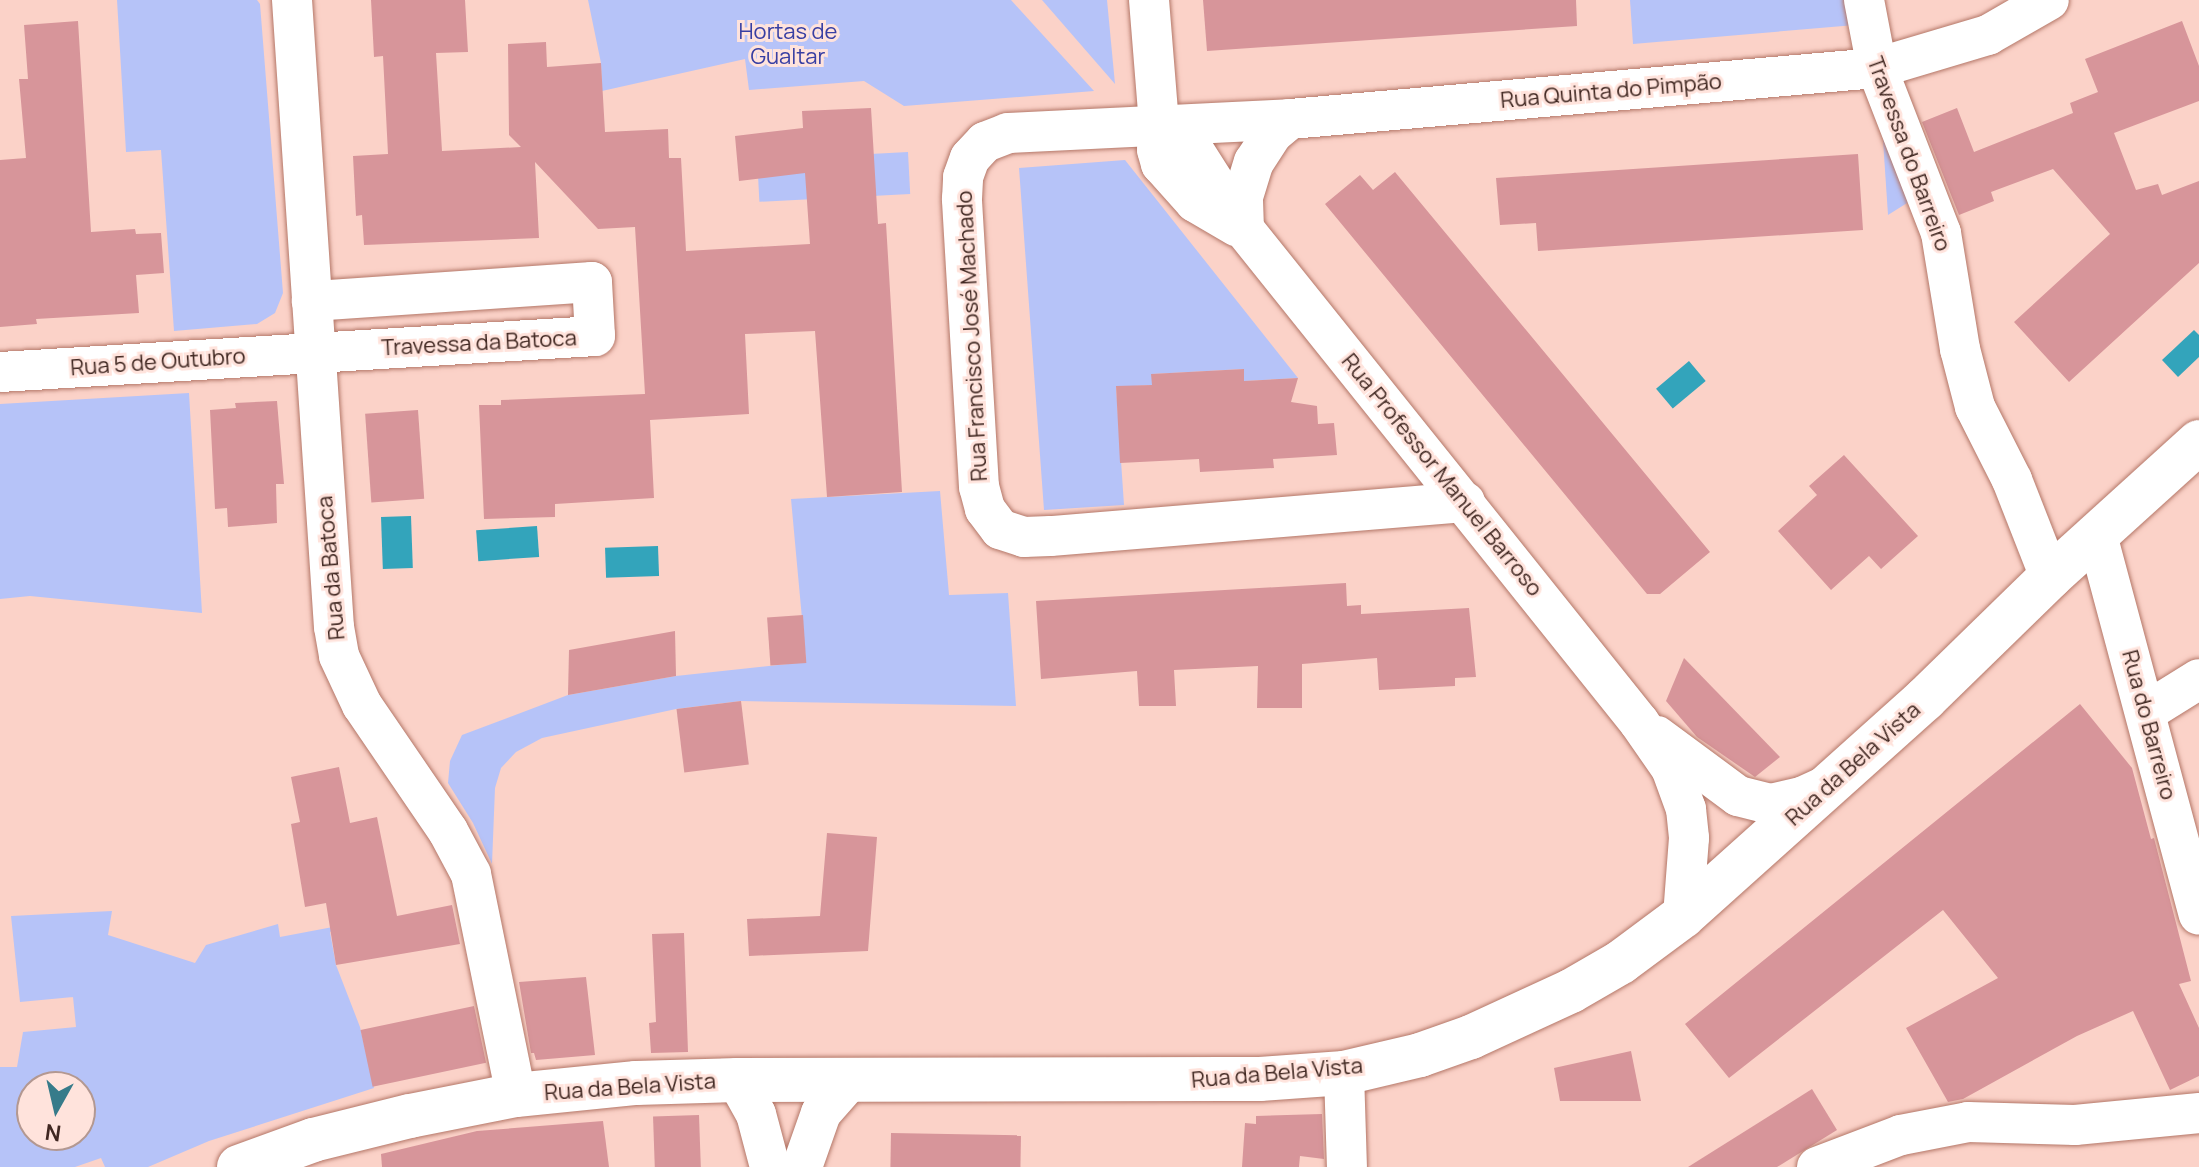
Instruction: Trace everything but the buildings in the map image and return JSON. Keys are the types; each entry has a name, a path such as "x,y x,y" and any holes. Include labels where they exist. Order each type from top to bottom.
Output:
{"main road":[{"name":"Rua da Bela Vista","path":"239,1167 327,1137 516,1095 636,1083 851,1079 1184,1081 1344,1073 1420,1055 1519,1017 1621,962 1683,916 1925,699 2050,577 2199,442"}],"street":[{"name":"Rua da Batoca","path":"292,0 334,627 339,656 362,705 448,831 471,874 516,1095"},
{"path":"1149,0 1159,123"},
{"name":"Travessa do Barreiro","path":"1864,0 1877,68 1941,233 1960,349 1975,407 2012,480 2050,577"},
{"name":"Rua Quinta do Pimpão","path":"1159,123 1290,119 1877,68 1988,35 2049,0"},
{"path":"1244,229 1243,197 1254,162 1272,134 1290,119"},
{"name":"Rua Professor Manuel Barroso","path":"1159,123 1193,149 1244,229 1639,722"},
{"name":"Rua Francisco José Machado","path":"1159,123 1008,133 985,142 970,158 963,177 962,199 979,487 985,509 1000,529 1024,537 1465,502"},
{"name":"Travessa da Batoca","path":"312,301 592,282 595,336 316,352"},
{"name":"Rua 5 de Outubro","path":"0,372 316,352"},
{"name":"Rua do Barreiro","path":"2097,535 2199,915"},
{"path":"2146,712 2199,679"},
{"path":"1639,722 1738,796 1771,804 1802,797 1829,785"},
{"path":"1639,722 1671,768 1686,809 1689,878 1683,916"},
{"path":"1344,1073 1347,1167"},
{"path":"802,1167 821,1113 851,1079"},
{"path":"737,1080 756,1114 770,1167"},
{"path":"1817,1167 1901,1135 1968,1122 2075,1125 2199,1113"}],"green space":[{"path":"117,0 257,0 260,4 283,293 275,313 257,324 174,331 161,150 126,152"},
{"name":"Hortas de Gualtar","path":"588,0 1011,0 1094,91 904,106 864,81 749,90 745,59 602,91 601,63"},
{"path":"1042,0 1107,0 1115,84"},
{"path":"1630,0 1853,0 1855,25 1633,44"},
{"path":"1882,125 1915,198 1888,215"},
{"path":"908,152 910,194 759,202 757,160"},
{"path":"1125,160 1298,378 1244,381 1243,369 1152,374 1152,385 1116,387 1124,505 1044,510 1019,168"},
{"path":"189,393 202,613 30,596 0,599 0,404"},
{"path":"940,491 949,595 1008,593 1016,706 741,701 676,709 542,738 516,752 501,768 495,788 492,864 473,823 448,783 450,761 462,735 568,695 676,676 806,662 791,499"},
{"path":"112,911 108,935 195,963 206,945 278,924 280,937 354,923 330,932 336,965 360,1027 374,1088 209,1141 148,1167 105,1167 101,1158 75,1167 0,1167 0,1067 17,1067 23,1032 76,1027 73,997 20,1002 11,916"}],"shaded area":[{"path":"2194,330 2199,335 2199,357 2178,377 2162,360"},
{"path":"1689,361 1706,381 1673,409 1656,389"},
{"path":"411,516 413,568 383,569 381,517"},
{"path":"537,526 539,557 478,561 476,530"},
{"path":"658,546 659,576 606,578 605,548"}]}
